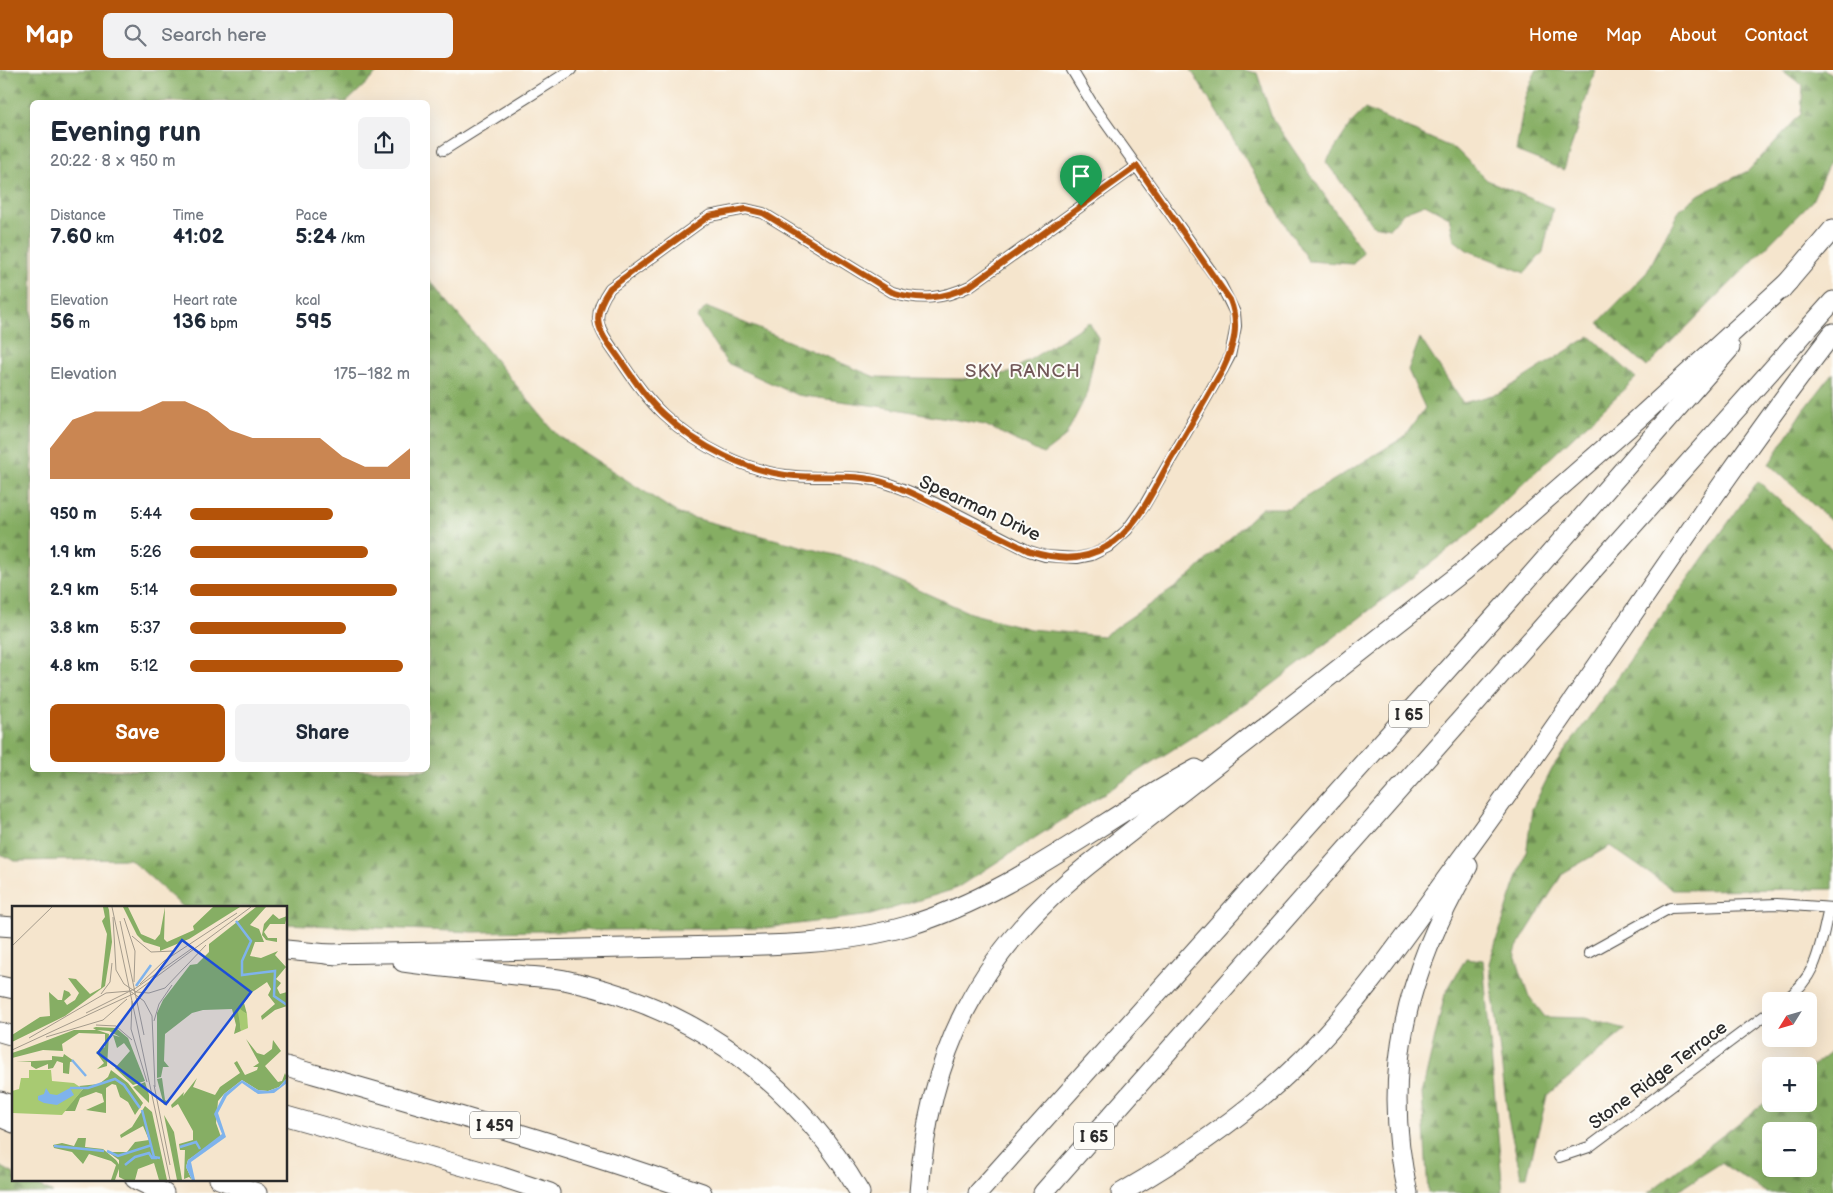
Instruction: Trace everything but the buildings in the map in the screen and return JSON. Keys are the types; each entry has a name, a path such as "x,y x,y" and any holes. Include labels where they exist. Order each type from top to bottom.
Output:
{"highway":[{"name":"I 65","path":"978,1193 1506,604 1833,229"},
{"path":"919,1193 927,1118 939,1070 970,1000 994,961 1026,921 1054,892 1464,571 1629,427 1789,281"},
{"name":"I 65","path":"1043,1193 1611,548 1833,301"},
{"path":"1121,1193 1173,1163 1240,1116 1303,1059 1369,986 1514,787 1783,401 1833,333"},
{"path":"326,954 784,944 849,938 907,926 962,905 1008,883 1164,786 1239,746"},
{"path":"1408,1193 1402,1161 1397,1098 1403,1033 1409,1004 1430,939 1447,904 1514,787"},
{"path":"288,950 568,980 634,999 682,1020 726,1046 765,1076 812,1122 860,1193"},
{"name":"I 459","path":"288,1067 481,1121 618,1164 702,1193"},
{"path":"0,1101 12,1105"},
{"path":"0,1116 12,1122"},
{"path":"288,1117 502,1177 550,1193"},
{"path":"137,1180 164,1193"},
{"path":"222,1180 257,1193"}],"street":[{"name":"Spearman Drive","path":"1072,70 1093,105 1137,166 1230,300 1236,313 1236,326 1230,356 1144,506 1117,539 1092,554 1063,558 1045,556 1029,551 902,489 878,480 844,475 782,475 716,451 678,428 663,414 634,380 599,329 597,318 600,302 610,288 709,216 746,209 763,213 892,292 907,297 936,298 954,294 970,286 1137,166"},
{"path":"444,150 564,72"},
{"path":"1589,953 1670,908 1777,904 1831,908 1817,958 1801,988 1796,992"},
{"name":"Stone Ridge Terrace","path":"1559,1157 1589,1147 1762,1017"}],"green space":[{"path":"0,70 380,70 349,100 30,100 30,772 430,772 430,280 557,435 679,514 850,559 970,613 1030,629 1103,636 1183,582 1262,508 1288,508 1404,437 1425,408 1408,370 1420,338 1463,403 1500,393 1590,336 1636,378 1469,534 1264,691 955,889 871,915 765,928 473,932 288,924 288,906 182,906 130,859 15,861 0,854"},
{"path":"1191,70 1243,70 1257,73 1272,118 1363,252 1353,264 1308,261"},
{"path":"1536,70 1595,70 1564,170 1516,151 1525,97"},
{"path":"1782,70 1824,70 1833,76 1833,154 1812,201 1647,367 1598,323 1647,272 1680,209 1700,194 1748,171 1801,114 1803,86"},
{"path":"1365,109 1457,150 1487,180 1553,208 1543,252 1525,273 1467,250 1454,240 1449,217 1425,204 1404,212 1390,228 1373,225 1326,162 1352,122"},
{"path":"706,307 875,377 962,379 1009,373 1089,322 1098,338 1086,396 1065,437 1043,454 985,425 891,408 797,395 727,363 697,318"},
{"path":"1833,373 1833,523 1769,464 1804,410"},
{"path":"1758,481 1833,550 1833,889 1673,890 1610,846 1563,873 1514,952 1528,995 1545,1017 1585,1018 1626,1029 1547,1096 1527,1176 1521,1176 1508,1118 1489,963 1527,848 1532,809 1552,769"},
{"path":"1466,958 1483,960 1503,1193 1428,1193 1422,1093 1445,994"},
{"path":"1833,1050 1833,1193 1767,1193 1721,1163 1674,1193 1648,1193 1762,1105 1762,1112 1817,1112 1817,1063"},
{"path":"0,1166 12,1173 12,1180 26,1180 53,1193 0,1193"}],"district":[{"name":"SKY RANCH","path":"1023,370"}],"route":[{"path":"1137,166 1221,285 1236,313 1236,326 1230,356 1144,506 1127,530 1108,547 1077,558 1045,556 1029,551 902,489 878,480 844,475 782,475 762,470 716,451 678,428 663,414 634,380 599,329 597,318 600,302 610,288 709,216 746,209 763,213 866,278 892,292 907,297 936,298 954,294 970,286 1081,206 1137,166"}]}
